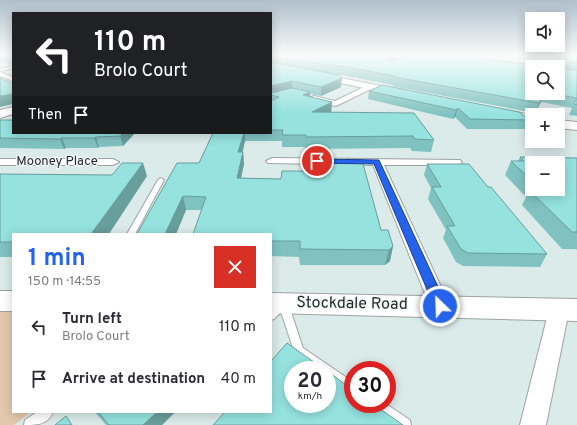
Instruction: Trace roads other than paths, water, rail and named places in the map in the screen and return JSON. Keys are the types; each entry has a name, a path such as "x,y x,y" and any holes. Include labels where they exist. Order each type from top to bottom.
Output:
{"street":[{"path":"2,75 12,79"},
{"path":"315,75 413,95"},
{"path":"304,96 336,104 371,86"},
{"path":"0,114 12,110"},
{"path":"493,111 525,118"},
{"path":"565,125 577,126"},
{"path":"272,161 456,162"},
{"name":"Mooney Place","path":"0,162 113,162"},
{"path":"377,162 440,306"},
{"path":"0,301 12,302"},
{"name":"Stockdale Road","path":"275,307 440,306 568,310"},
{"path":"533,425 568,310"}],"lane":[{"path":"132,233 161,180"},
{"path":"275,307 299,352 312,361"},
{"path":"30,425 46,413"},
{"path":"388,413 405,425"}]}
